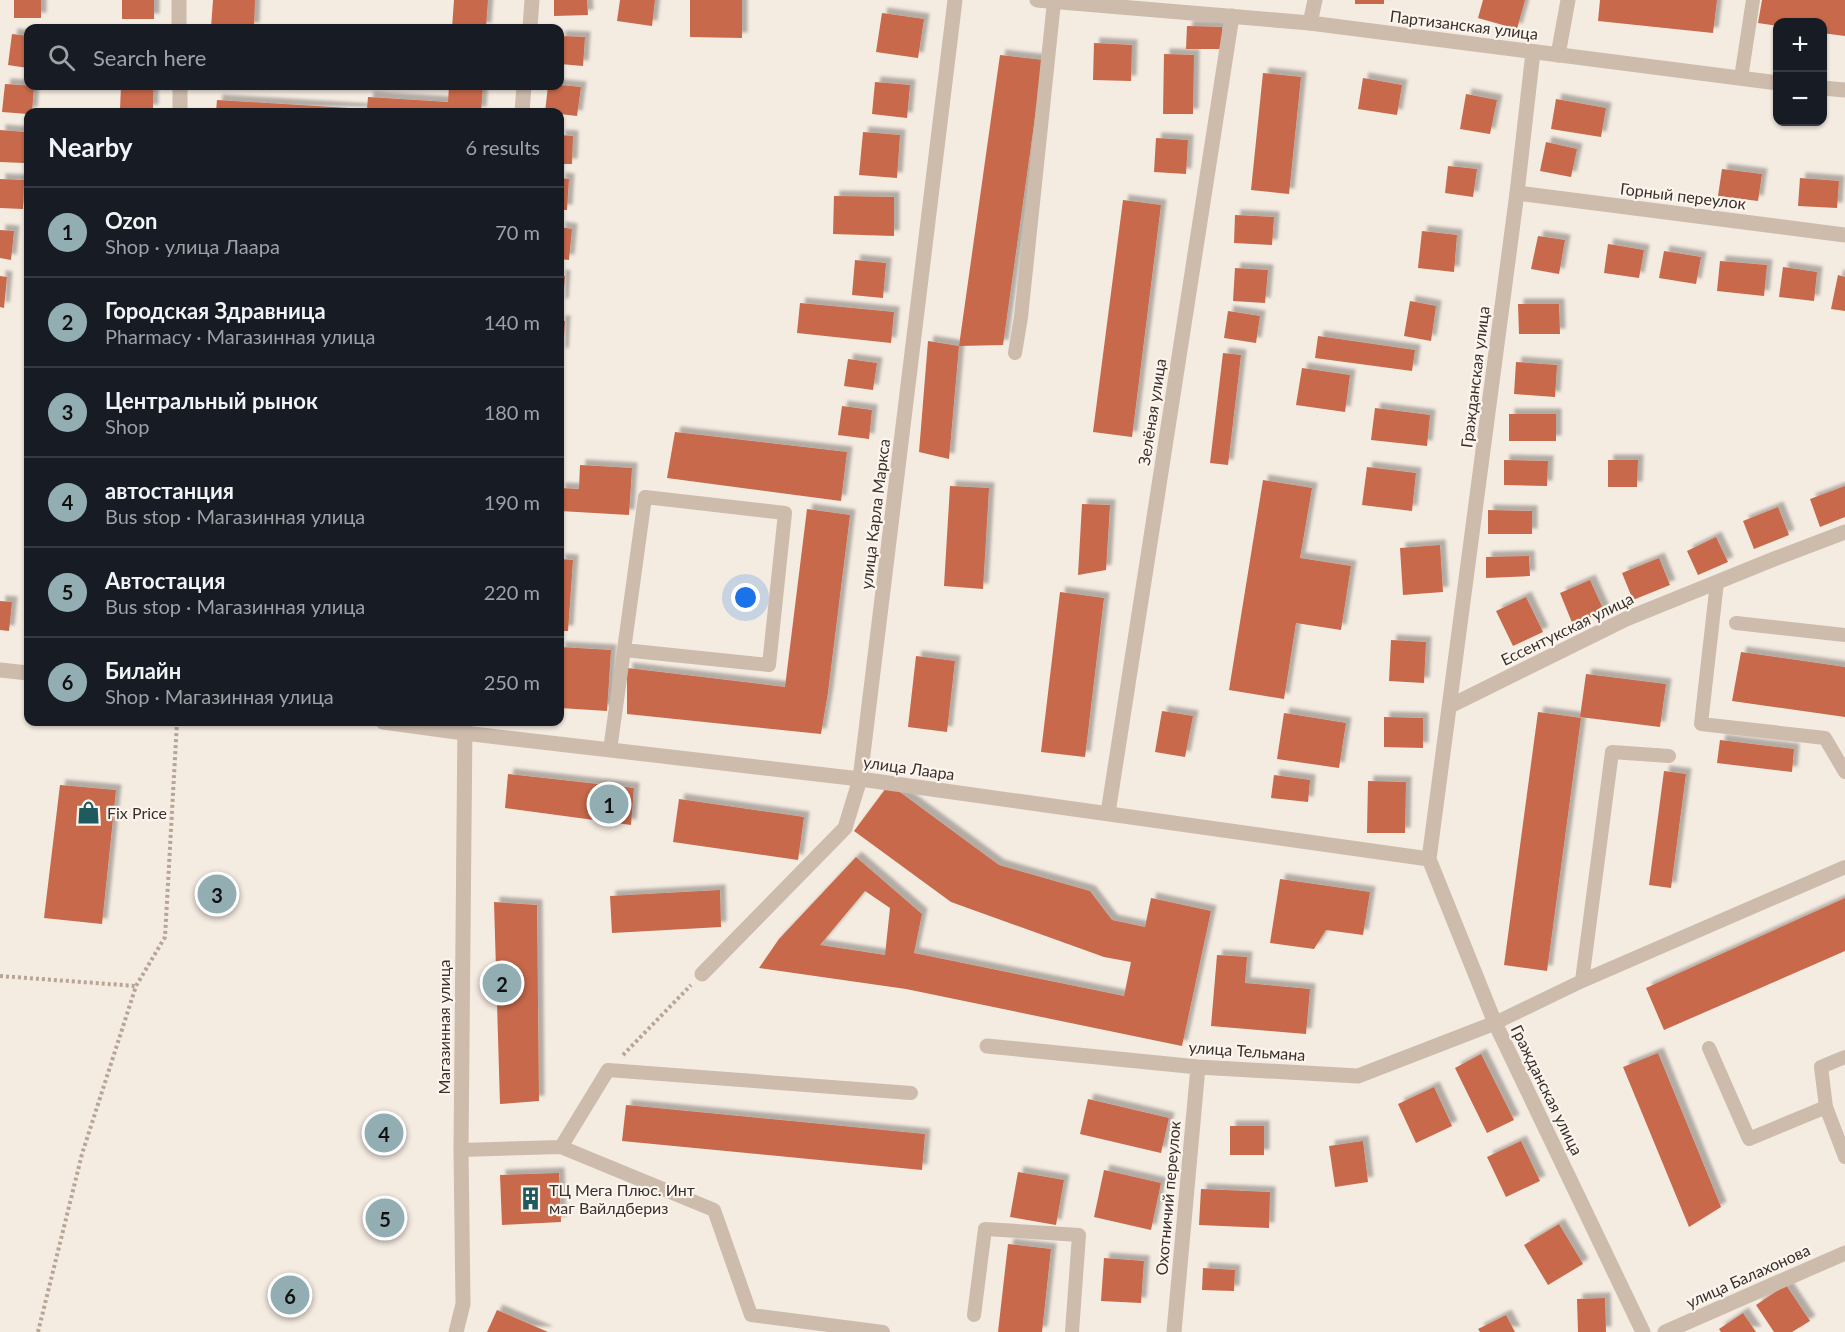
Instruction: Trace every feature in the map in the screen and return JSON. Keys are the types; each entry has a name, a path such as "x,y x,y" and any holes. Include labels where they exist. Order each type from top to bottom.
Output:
{"street":[{"path":"178,0 179,24"},
{"path":"530,24 532,0"},
{"name":"улица Карла Маркса","path":"702,974 845,828 860,779 955,0"},
{"name":"Партизанская улица","path":"1037,0 1310,23 1773,81"},
{"path":"1310,23 1315,0"},
{"path":"1558,55 1568,0"},
{"name":"Зелёная улица","path":"1108,813 1232,16"},
{"name":"Гражданская улица","path":"1450,706 1517,193 1533,52"},
{"path":"1827,88 1845,90"},
{"path":"180,90 180,108"},
{"path":"522,108 524,90"},
{"name":"Горный переулок","path":"1517,193 1845,235"},
{"name":"Ессентукская улица","path":"1450,706 1626,619 1845,532"},
{"path":"0,670 24,673"},
{"path":"1429,859 1450,706"},
{"name":"улица Лаара","path":"449,726 610,750 860,779 1429,859"},
{"name":"Магазинная улица","path":"456,1332 463,1304 461,1150 465,727"},
{"name":"Гражданская улица","path":"1429,859 1495,1023 1643,1332"},
{"name":"улица Тельмана","path":"987,1046 1198,1067 1358,1076 1495,1023"},
{"name":"Охотничий переулок","path":"1174,1332 1198,1067"},
{"name":"улица Балахонова","path":"1665,1332 1845,1253"}],"lane":[{"path":"1741,78 1753,0"},
{"path":"1015,353 1021,317 1054,2"},
{"path":"610,750 645,497 785,513 769,665 624,650"},
{"path":"1717,582 1701,724 1825,738 1845,772"},
{"path":"1736,623 1845,634"},
{"path":"1582,981 1612,752 1669,756"},
{"path":"1495,1023 1582,981 1845,867"},
{"path":"1709,1048 1749,1139 1826,1107"},
{"path":"1845,1057 1821,1067 1826,1107 1845,1157"},
{"path":"561,1147 608,1070 911,1093"},
{"path":"461,1150 561,1147 714,1210 751,1315 883,1332"},
{"path":"974,1315 985,1229 1079,1235 1071,1332"}],"path":[{"path":"38,1332 82,1154 136,986 165,937 177,726"},
{"path":"608,1070 702,974"},
{"path":"0,976 136,986"}],"building":[{"path":"14,0 41,0 41,18 14,18"},
{"path":"122,0 154,0 154,19 122,19"},
{"path":"213,0 255,0 254,24 211,24"},
{"path":"454,0 488,0 486,24 452,24"},
{"path":"554,0 587,0 588,15 554,16"},
{"path":"620,0 655,0 652,26 617,21"},
{"path":"690,0 742,0 742,38 690,37"},
{"path":"1355,0 1384,0 1384,4 1355,4"},
{"path":"1483,0 1525,0 1517,29 1478,18"},
{"path":"1600,0 1717,0 1713,33 1598,21"},
{"path":"1762,0 1845,0 1845,36 1827,34 1827,18 1773,18 1773,25 1758,23"},
{"path":"882,13 924,19 918,58 876,52"},
{"path":"1187,26 1222,27 1222,49 1186,49"},
{"path":"12,34 24,36 24,67 8,65"},
{"path":"564,36 585,37 583,66 564,64"},
{"path":"1094,43 1132,45 1131,81 1093,80"},
{"path":"1164,54 1194,55 1193,114 1163,114"},
{"path":"1000,55 1043,60 1003,345 959,346"},
{"path":"1263,73 1301,77 1289,194 1251,190"},
{"path":"1363,78 1402,85 1397,115 1358,109"},
{"path":"875,82 910,85 907,118 872,114"},
{"path":"5,84 24,85 24,90 34,90 32,108 24,108 24,114 2,112"},
{"path":"564,85 581,87 577,116 564,114 564,108 545,108 548,90 564,90"},
{"path":"121,90 153,90 153,108 120,108"},
{"path":"449,90 483,90 481,108 367,108 368,97 448,102"},
{"path":"1466,94 1497,100 1490,134 1460,129"},
{"path":"1556,99 1606,108 1601,137 1551,129"},
{"path":"217,100 350,108 216,108"},
{"path":"0,130 24,132 24,163 0,162"},
{"path":"863,132 900,135 897,178 859,175"},
{"path":"564,135 573,136 572,164 564,164"},
{"path":"1156,138 1188,140 1186,174 1154,172"},
{"path":"1546,142 1577,149 1571,177 1540,171"},
{"path":"1448,166 1477,169 1473,197 1445,193"},
{"path":"1722,169 1762,174 1758,201 1718,196"},
{"path":"564,178 569,179 567,210 564,210"},
{"path":"1800,178 1839,181 1837,208 1798,206"},
{"path":"0,179 24,180 23,209 0,208"},
{"path":"834,196 894,197 894,236 833,234"},
{"path":"1123,200 1161,205 1132,437 1093,432"},
{"path":"1235,215 1274,217 1272,245 1234,243"},
{"path":"564,228 572,229 569,260 564,259"},
{"path":"0,230 14,231 11,260 0,258"},
{"path":"1422,231 1457,235 1454,272 1418,268"},
{"path":"1538,236 1565,240 1559,274 1531,269"},
{"path":"1608,244 1644,250 1639,278 1604,273"},
{"path":"1664,251 1701,257 1696,284 1659,278"},
{"path":"855,260 886,263 883,298 852,295"},
{"path":"1720,261 1767,265 1764,296 1717,291"},
{"path":"1783,267 1817,272 1814,301 1779,297"},
{"path":"1235,268 1268,270 1265,303 1233,301"},
{"path":"1838,275 1845,277 1845,311 1831,309"},
{"path":"0,276 7,277 4,308 0,307"},
{"path":"1410,301 1436,306 1431,341 1404,336"},
{"path":"800,303 894,312 891,343 797,333"},
{"path":"1518,304 1559,304 1560,334 1519,334"},
{"path":"1228,311 1260,316 1256,343 1224,338"},
{"path":"1318,336 1415,350 1412,371 1315,358"},
{"path":"928,341 959,346 949,459 919,452"},
{"path":"1223,353 1241,355 1228,465 1210,463"},
{"path":"848,359 877,363 873,390 844,386"},
{"path":"1516,362 1557,365 1555,397 1514,394"},
{"path":"1302,368 1350,375 1345,412 1296,405"},
{"path":"842,406 872,410 869,439 838,435"},
{"path":"1375,408 1430,415 1427,446 1371,440"},
{"path":"1509,414 1556,414 1556,441 1509,441"},
{"path":"675,432 847,452 841,501 667,478"},
{"path":"1504,460 1548,461 1547,486 1504,485"},
{"path":"1608,460 1638,460 1637,487 1608,487"},
{"path":"580,465 632,468 629,515 564,511 564,488 579,489"},
{"path":"1367,467 1416,473 1412,511 1362,505"},
{"path":"1263,480 1312,488 1300,558 1351,566 1341,630 1296,623 1284,699 1229,690"},
{"path":"950,486 989,488 983,589 944,586"},
{"path":"1845,486 1845,517 1820,527 1810,499"},
{"path":"1082,504 1110,505 1106,570 1078,575"},
{"path":"1778,507 1789,535 1754,549 1743,521"},
{"path":"807,509 850,515 821,734 627,714 627,668 785,687"},
{"path":"1488,510 1532,511 1532,534 1488,534"},
{"path":"1716,537 1728,562 1698,575 1687,551"},
{"path":"1440,545 1443,592 1403,595 1400,548"},
{"path":"1529,556 1530,576 1486,578 1486,557"},
{"path":"1659,558 1670,585 1633,600 1622,573"},
{"path":"564,559 573,560 568,631 564,631"},
{"path":"1590,580 1604,611 1573,625 1560,593"},
{"path":"1060,592 1104,598 1085,757 1041,752"},
{"path":"1526,597 1543,632 1513,646 1496,611"},
{"path":"0,601 12,602 9,631 0,630"},
{"path":"1391,640 1426,642 1424,683 1389,681"},
{"path":"564,647 611,650 607,711 564,708"},
{"path":"1741,652 1845,667 1845,717 1732,701"},
{"path":"916,656 955,661 947,732 908,727"},
{"path":"1586,674 1666,684 1660,727 1580,717"},
{"path":"1162,711 1193,716 1185,757 1155,752"},
{"path":"1538,712 1581,718 1547,971 1504,965"},
{"path":"1284,713 1346,723 1339,768 1277,759"},
{"path":"1384,717 1423,718 1423,748 1384,747"},
{"path":"1720,740 1794,749 1792,772 1717,763"},
{"path":"1664,771 1686,774 1671,888 1649,885"},
{"path":"508,774 634,788 631,825 505,808"},
{"path":"1274,775 1310,780 1308,802 1271,798"},
{"path":"1368,781 1406,782 1405,833 1367,833"},
{"path":"889,784 999,865 1090,891 1112,920 1145,927 1151,898 1211,911 1182,1046 906,989 759,968 779,939 856,857 922,914 914,953 1124,996 1131,962 1104,957 951,902 854,831","holes":["865,891 890,908 885,955 820,945"]},
{"path":"60,785 116,790 102,924 44,918"},
{"path":"679,799 804,817 798,860 673,842"},
{"path":"1280,879 1370,892 1363,935 1326,930 1314,949 1270,943"},
{"path":"720,890 721,927 612,933 610,896"},
{"path":"1845,898 1845,951 1664,1030 1646,988"},
{"path":"494,902 537,905 539,1101 500,1104"},
{"path":"1217,955 1247,957 1245,983 1310,989 1306,1034 1211,1026"},
{"path":"1658,1053 1721,1207 1689,1227 1623,1067"},
{"path":"1481,1054 1514,1120 1487,1133 1455,1068"},
{"path":"1434,1087 1452,1126 1416,1143 1398,1104"},
{"path":"1088,1099 1169,1118 1161,1153 1080,1134"},
{"path":"626,1105 925,1134 922,1170 622,1141"},
{"path":"1230,1126 1264,1126 1264,1155 1230,1155"},
{"path":"1363,1141 1368,1182 1335,1187 1329,1146"},
{"path":"1521,1141 1540,1181 1506,1197 1487,1157"},
{"path":"1104,1170 1161,1183 1151,1230 1094,1217"},
{"path":"1018,1172 1064,1180 1056,1225 1010,1217"},
{"name":"ТЦ Мега Плюс. Инт маг Вайлдбериз","path":"559,1173 561,1222 502,1225 500,1175"},
{"path":"1201,1189 1270,1192 1269,1228 1199,1225"},
{"path":"1559,1224 1583,1264 1548,1285 1524,1245"},
{"path":"1008,1244 1051,1249 1042,1332 998,1332"},
{"path":"1104,1258 1144,1261 1141,1303 1101,1301"},
{"path":"1203,1268 1235,1270 1234,1291 1202,1290"},
{"path":"1786,1285 1810,1321 1792,1332 1774,1332 1756,1305"},
{"path":"1605,1298 1606,1332 1578,1332 1577,1299"},
{"path":"497,1310 548,1332 487,1332"},
{"path":"1743,1313 1756,1332 1721,1332 1719,1329"},
{"path":"1506,1315 1515,1332 1480,1332 1478,1329"}],"place":[{"name":"Ozon","path":"609,804"},
{"name":"Fix Price","path":"89,813"},
{"name":"Центральный рынок","path":"217,894"},
{"name":"Городская Здравница","path":"502,983"},
{"name":"автостанция","path":"384,1133"},
{"name":"ТЦ Мега Плюс. Инт маг Вайлдбериз","path":"531,1199"},
{"name":"Автостация","path":"385,1218"},
{"name":"Билайн","path":"290,1295"}]}
